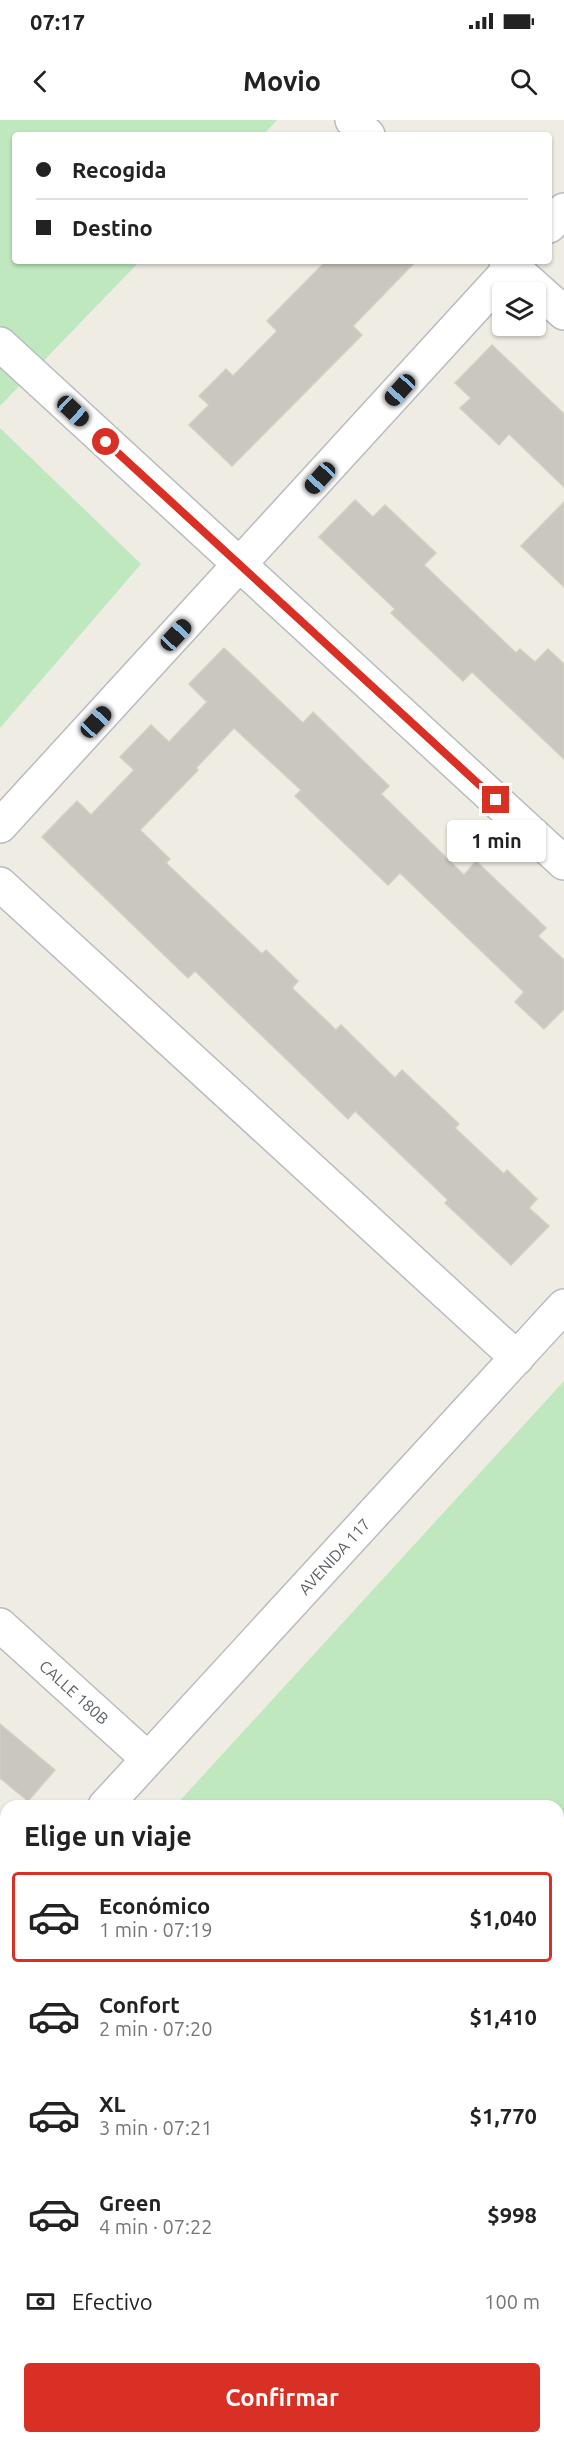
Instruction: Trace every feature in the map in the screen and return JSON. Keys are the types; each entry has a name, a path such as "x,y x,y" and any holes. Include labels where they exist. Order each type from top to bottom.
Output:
{"street":[{"path":"352,120 365,132"},
{"path":"552,223 564,210"},
{"path":"0,826 240,566 511,264"},
{"path":"513,264 564,313"},
{"path":"0,344 564,863"},
{"path":"0,884 517,1358"},
{"name":"AVENIDA 117","path":"110,1800 564,1306"},
{"name":"CALLE 180B","path":"0,1625 148,1759"}],"green space":[{"path":"0,120 277,120 266,132 12,132 12,264 137,264 0,406"},
{"path":"0,428 141,564 0,728"},
{"path":"564,1381 564,1800 180,1800"}],"building":[{"path":"323,264 413,264 353,326 362,335 232,466 189,425 209,405 199,396 226,369 233,376 277,331 267,321"},
{"path":"492,345 564,414 564,487 509,434 499,445 460,408 471,398 455,383"},
{"path":"355,500 373,517 385,505 436,553 424,565 516,653 520,649 535,662 548,649 564,664 564,759 472,672 463,681 391,613 395,609 319,537"},
{"path":"564,502 564,587 521,546"},
{"path":"224,648 303,723 313,712 389,786 381,794 464,875 476,861 546,928 538,936 564,960 564,1009 544,1029 515,1002 524,992 400,873 388,885 295,796 301,790 234,728 196,768 198,770 140,830 170,859 166,863 262,954 266,950 298,981 292,988 336,1030 341,1025 395,1078 402,1070 459,1124 455,1128 504,1174 507,1170 537,1199 529,1208 549,1226 511,1265 445,1203 448,1200 355,1111 348,1119 195,971 188,978 42,837 77,801 91,815 134,770 120,757 151,725 169,742 207,702 189,684"},
{"path":"0,1724 55,1770 29,1800 0,1778"}],"route":[{"path":"106,442 496,800"}]}
